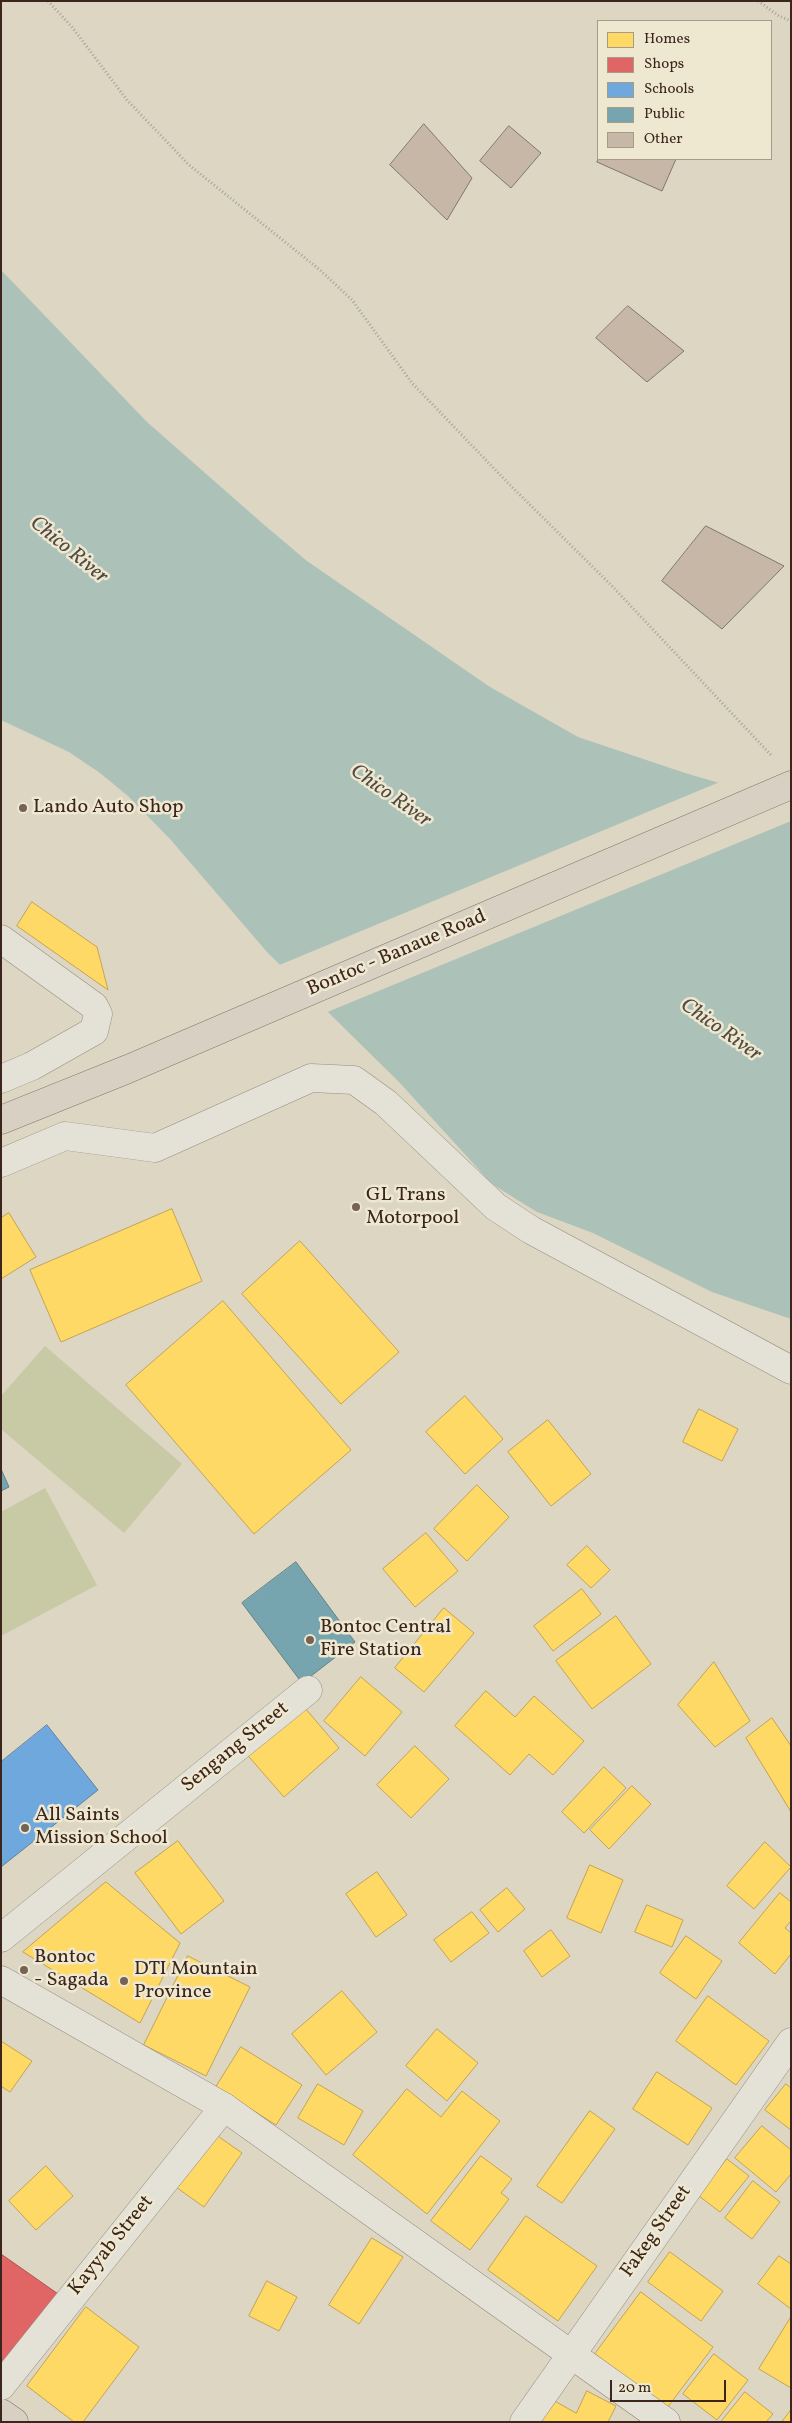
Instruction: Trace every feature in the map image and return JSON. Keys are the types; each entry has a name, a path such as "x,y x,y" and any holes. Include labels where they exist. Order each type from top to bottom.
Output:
{"main road":[{"name":"Bontoc - Banaue Road","path":"1,1120 128,1069 791,785"},
{"path":"1,2413 14,2422"}],"street":[{"path":"1,939 94,1006 98,1014 94,1031 32,1066 1,1079"},
{"path":"1,1163 65,1136 155,1148 311,1078 354,1080 386,1103 496,1207 531,1230 791,1370"},
{"name":"Sengang Street","path":"1,1938 308,1690"},
{"path":"1,1980 224,2107 666,2422"},
{"name":"Fakeg Street","path":"524,2422 791,2042"},
{"name":"Kayyab Street","path":"1,2386 224,2107"}],"path":[{"path":"48,1 72,27 127,100 189,166 320,270 352,300 412,383 507,482 612,586 775,760"},
{"path":"758,1 779,16 791,21"}],"green space":[{"path":"45,1346 182,1464 124,1533 1,1429 1,1396"},
{"path":"45,1488 97,1585 1,1636 1,1512"}],"water":[{"name":"Chico River","path":"1,270 147,422 262,523 307,561 490,687 578,737 685,773 791,804 791,1319 712,1292 593,1233 537,1212 492,1184 399,1082 267,952 170,839 128,796 100,773 69,752 1,720"}],"pier":[{"path":"722,781 791,801 791,821 325,1013 277,966"}],"building: Homes":[{"path":"32,902 97,947 108,990 17,926"},
{"path":"172,1209 202,1281 61,1342 30,1270"},
{"path":"9,1213 36,1257 1,1279 1,1218"},
{"path":"300,1241 399,1352 341,1404 242,1294"},
{"path":"223,1301 351,1450 254,1534 126,1385"},
{"path":"465,1396 503,1439 465,1474 426,1432"},
{"path":"699,1409 738,1429 722,1461 683,1442"},
{"path":"548,1420 591,1474 551,1506 508,1452"},
{"path":"477,1485 509,1517 467,1561 434,1529"},
{"path":"426,1533 458,1571 415,1607 383,1569"},
{"path":"587,1546 610,1570 591,1588 567,1565"},
{"path":"582,1589 601,1614 553,1651 534,1626"},
{"path":"444,1608 474,1633 424,1692 395,1668"},
{"path":"616,1616 651,1664 592,1709 556,1661"},
{"path":"714,1662 750,1721 715,1747 678,1705"},
{"path":"361,1677 402,1712 365,1756 324,1721"},
{"path":"486,1691 515,1717 534,1696 584,1741 553,1775 529,1754 510,1775 455,1726"},
{"path":"299,1701 339,1748 284,1797 243,1750"},
{"path":"772,1718 791,1746 791,1812 746,1738"},
{"path":"415,1746 449,1779 411,1818 377,1785"},
{"path":"604,1767 626,1788 584,1833 562,1812"},
{"path":"632,1786 651,1804 609,1849 590,1830"},
{"path":"178,1841 224,1901 181,1934 135,1873"},
{"path":"765,1842 791,1867 754,1909 727,1886"},
{"path":"590,1865 623,1880 601,1933 567,1918"},
{"path":"377,1872 407,1915 376,1937 346,1894"},
{"path":"106,1882 180,1943 140,2023 23,1952"},
{"path":"507,1888 525,1909 498,1932 480,1910"},
{"path":"780,1893 791,1902 791,1921 785,1928 791,1933 791,1954 775,1974 739,1943"},
{"path":"647,1905 683,1920 672,1947 635,1932"},
{"path":"472,1912 489,1933 451,1962 434,1940"},
{"path":"551,1930 570,1956 542,1977 524,1951"},
{"path":"686,1936 722,1961 696,1999 660,1973"},
{"path":"188,1956 250,1987 206,2076 144,2045"},
{"path":"342,1991 377,2032 326,2075 292,2034"},
{"path":"708,1996 769,2041 736,2085 676,2041"},
{"path":"437,2029 478,2063 447,2101 406,2066"},
{"path":"1,2041 32,2061 10,2092 1,2086"},
{"path":"241,2047 302,2085 276,2125 216,2087"},
{"path":"657,2072 712,2108 688,2145 633,2109"},
{"path":"318,2084 363,2111 344,2145 298,2118"},
{"path":"786,2084 791,2088 791,2130 765,2110"},
{"path":"407,2089 441,2117 462,2091 500,2121 427,2214 353,2155"},
{"path":"590,2111 615,2129 562,2203 537,2186"},
{"path":"762,2126 791,2150 791,2174 776,2192 735,2158"},
{"path":"212,2132 242,2153 204,2207 173,2185"},
{"path":"481,2156 512,2179 501,2193 509,2199 470,2250 431,2221"},
{"path":"727,2159 749,2176 720,2212 699,2196"},
{"path":"46,2166 73,2196 36,2230 9,2201"},
{"path":"753,2181 780,2202 752,2239 725,2218"},
{"path":"526,2216 597,2266 558,2321 488,2270"},
{"path":"372,2238 403,2257 359,2324 329,2305"},
{"path":"670,2252 723,2291 701,2321 648,2282"},
{"path":"779,2256 791,2264 791,2309 758,2284"},
{"path":"267,2281 297,2297 279,2331 249,2316"},
{"path":"641,2292 713,2347 667,2408 595,2354"},
{"path":"86,2307 139,2347 83,2422 74,2422 27,2386"},
{"path":"791,2317 791,2388 759,2369"},
{"path":"714,2354 748,2380 717,2420 683,2394"},
{"path":"587,2391 616,2406 608,2422 538,2422 551,2399 576,2413"},
{"path":"745,2392 773,2414 766,2422 721,2422"},
{"path":"791,2410 791,2422 782,2422"}],"building: Shops":[{"path":"1,2254 61,2296 12,2367 1,2359"}],"building: Schools":[{"name":"All Saints Mission School","path":"47,1725 98,1790 1,1867 1,1762"}],"building: Public":[{"path":"1,1469 9,1487 1,1491"},
{"path":"296,1562 355,1642 302,1683 242,1603"}],"building: Other":[{"path":"424,124 472,178 447,220 390,165"},
{"path":"509,126 541,153 511,188 480,161"},
{"path":"598,160 676,160 662,191 597,162"},
{"path":"628,306 684,351 647,382 596,338"},
{"path":"706,526 784,566 722,629 662,581"}],"place":[{"name":"Lando Auto Shop","path":"23,808"},
{"name":"GL Trans Motorpool","path":"356,1207"},
{"name":"Bontoc Central Fire Station","path":"310,1640"},
{"name":"All Saints Mission School","path":"25,1828"},
{"name":"Bontoc - Sagada","path":"24,1970"},
{"name":"DTI Mountain Province","path":"124,1981"}]}
